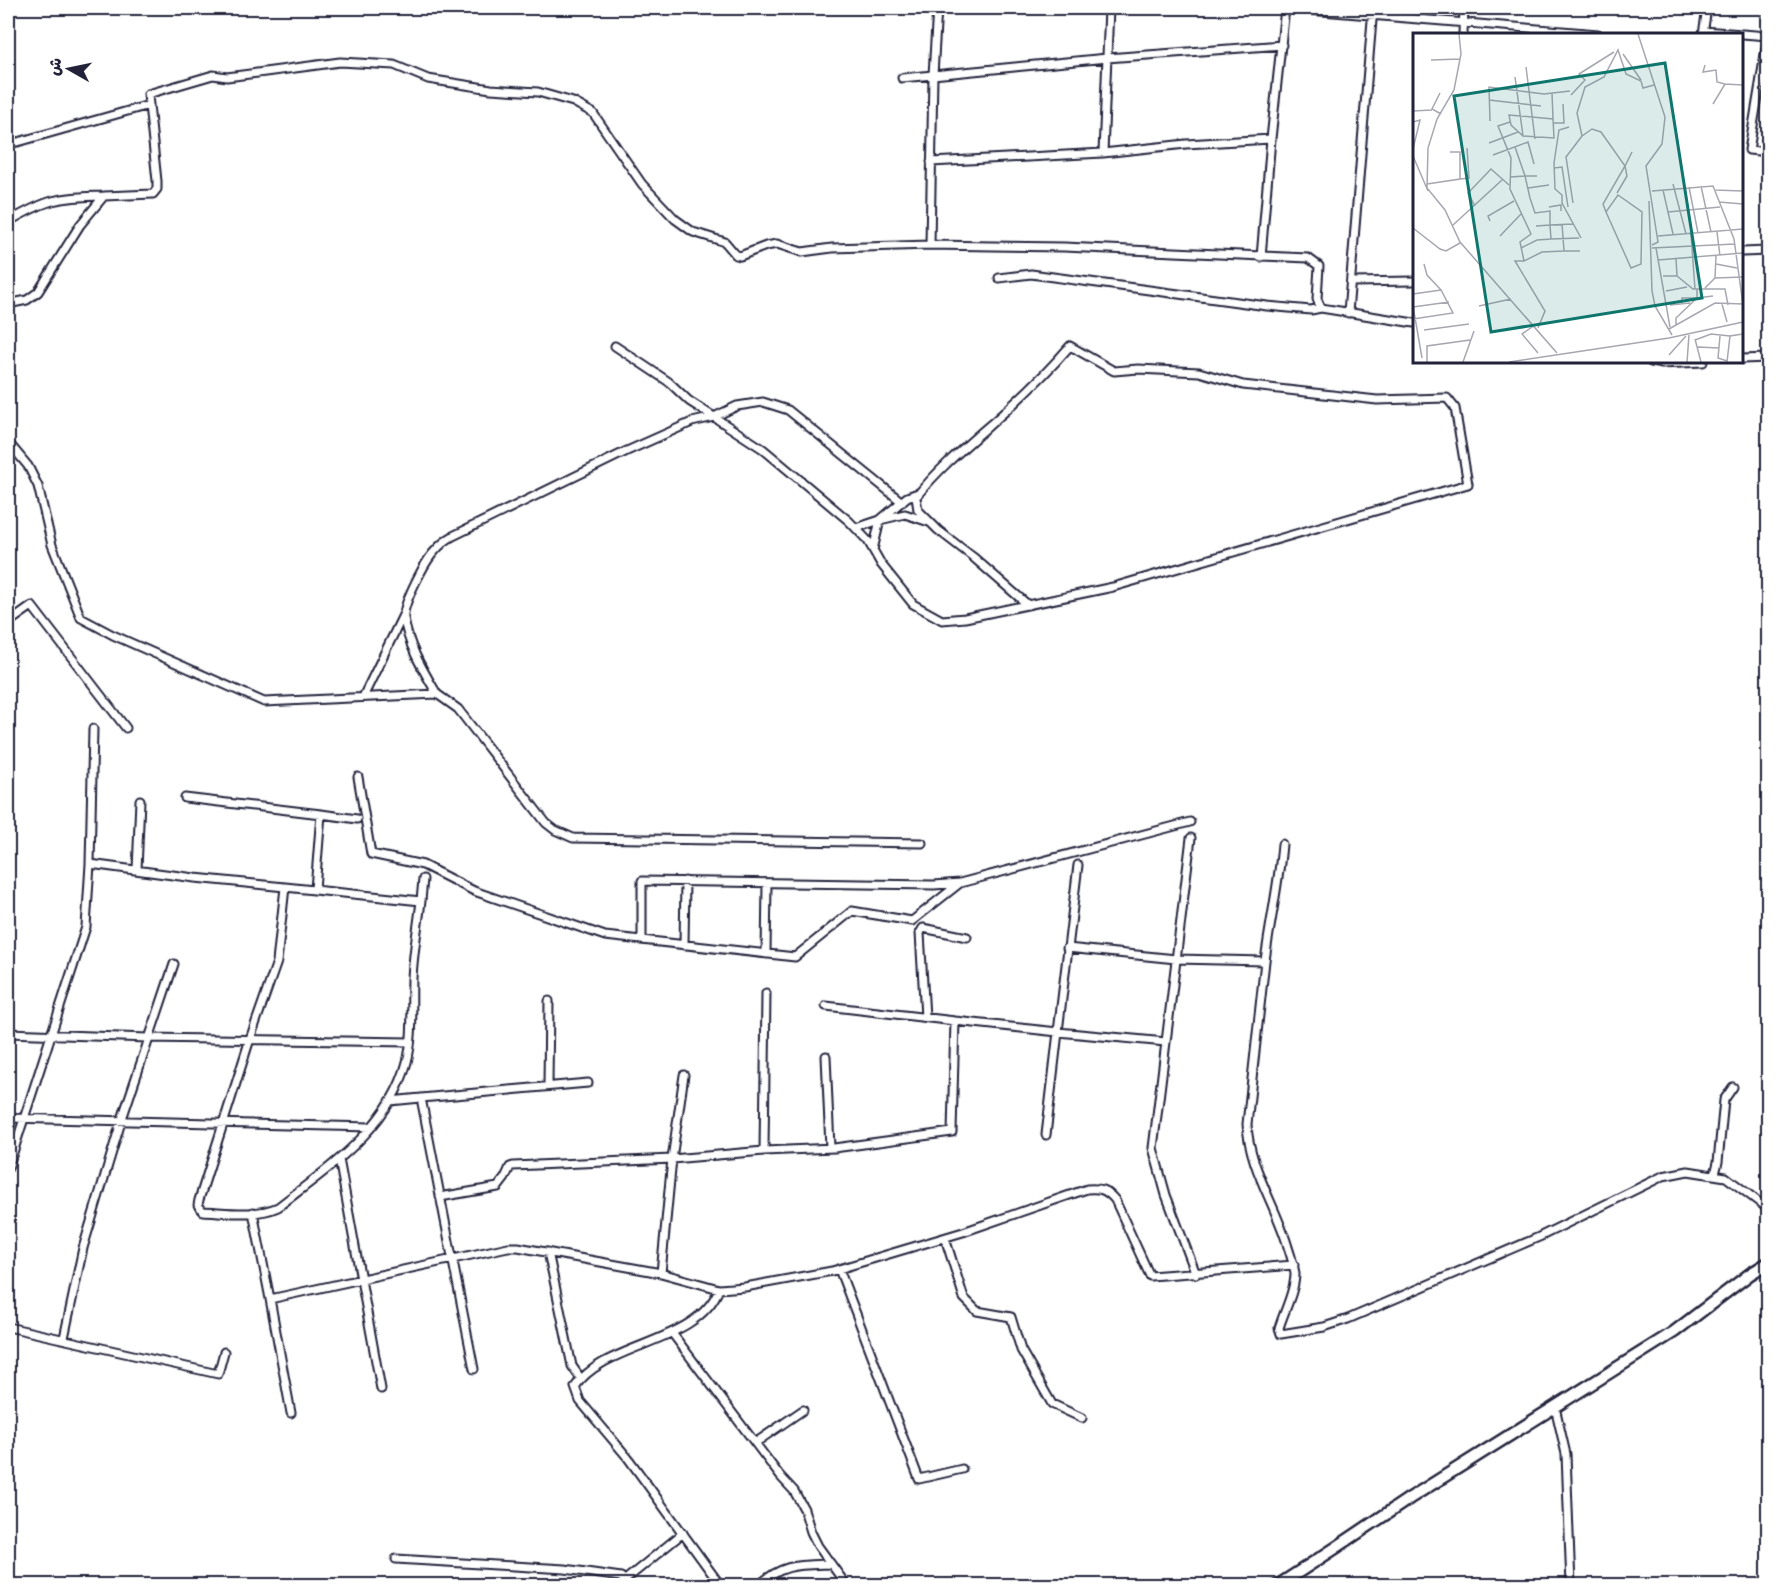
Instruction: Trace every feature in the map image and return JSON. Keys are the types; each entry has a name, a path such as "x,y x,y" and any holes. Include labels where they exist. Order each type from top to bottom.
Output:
{"street":[{"path":"930,244 933,75 937,8"},
{"path":"1103,153 1109,8"},
{"path":"1261,257 1271,139 1286,8 1572,33"},
{"path":"1348,313 1375,8"},
{"path":"1463,33 1464,8"},
{"path":"1703,33 1707,8"},
{"path":"1768,8 1768,36 1749,150 1768,152"},
{"path":"1743,35 1768,36"},
{"path":"902,78 1107,58 1282,45"},
{"path":"8,222 48,201 64,197 150,195 157,189 148,94 213,75 227,77 340,62 394,65 428,79 490,90 538,92 573,102 593,113 642,184 675,219 693,231 725,242 736,255 740,256 777,244 802,252 832,248 930,244 1064,247 1308,258 1319,266 1317,299 1321,308"},
{"path":"8,143 149,105"},
{"path":"931,162 1103,153 1186,144 1271,139"},
{"path":"8,304 27,300 38,291 80,225 104,196"},
{"path":"1743,252 1768,251"},
{"path":"999,278 1031,274 1267,306 1311,310 1321,308 1413,323"},
{"path":"1351,282 1413,281"},
{"path":"615,346 669,382 689,401 763,449 856,528 868,541 880,564 913,604 942,620 965,618 1028,605 1113,587 1467,484 1455,408 1447,398 1377,400 1243,385 1198,372 1138,369 1114,371 1070,346 1011,406 938,470 916,497 918,510 932,524 1028,605"},
{"path":"1743,359 1768,358"},
{"path":"1656,363 1682,363"},
{"path":"363,697 403,615 414,586 435,550 453,536 627,451 692,422 714,417 737,406 763,402 788,410 902,502"},
{"path":"8,442 28,466 38,486 52,545 81,618 264,702 437,694"},
{"path":"873,550 880,520 902,502 920,492"},
{"path":"856,528 905,514 932,524"},
{"path":"8,623 32,606 126,728"},
{"path":"403,615 413,651 437,694 458,709 546,824 573,838 922,843"},
{"path":"8,1167 84,934 90,864 93,729"},
{"path":"358,777 371,854 423,864 474,891 605,936 795,957 852,911 912,921 960,883"},
{"path":"185,798 357,819"},
{"path":"137,870 140,800"},
{"path":"315,890 321,814"},
{"path":"642,940 642,881 934,885 960,883 1190,822"},
{"path":"1191,838 1153,1149 1166,1195 1196,1274"},
{"path":"1282,844 1279,880 1274,897 1265,961 1247,1124 1248,1143 1283,1230 1294,1265 1295,1276 1279,1328 1281,1334 1324,1327 1348,1319 1539,1237 1663,1176 1688,1171 1726,1177 1768,1209"},
{"path":"90,864 421,901"},
{"path":"1046,1136 1078,865"},
{"path":"285,887 277,962 222,1124 198,1205 203,1211 253,1212 278,1207 339,1159 372,1127 390,1101 407,1063 412,976 423,879"},
{"path":"684,945 686,882"},
{"path":"766,954 767,883"},
{"path":"925,1017 920,933 923,928 967,937"},
{"path":"1067,948 1176,958 1265,961"},
{"path":"64,1338 83,1248 121,1122 174,964"},
{"path":"764,1151 766,993"},
{"path":"548,1086 549,1001"},
{"path":"826,1006 1166,1042"},
{"path":"440,1197 498,1187 510,1167 513,1166 717,1157 764,1151 830,1148 952,1132 955,1021"},
{"path":"8,1033 148,1038 410,1042"},
{"path":"826,1056 830,1148"},
{"path":"661,1273 672,1159 684,1075"},
{"path":"390,1101 588,1083"},
{"path":"1715,1174 1724,1100 1733,1087"},
{"path":"421,1098 474,1369"},
{"path":"8,1118 372,1127"},
{"path":"339,1159 381,1389"},
{"path":"270,1299 508,1247 527,1248 661,1273 719,1289 745,1287 839,1269 945,1238 1087,1189 1100,1188 1108,1192 1115,1200 1150,1276 1294,1265"},
{"path":"253,1212 291,1413"},
{"path":"945,1238 964,1298 977,1311 1011,1317 1021,1350 1052,1404 1082,1418"},
{"path":"548,1252 572,1366 581,1378"},
{"path":"1276,1586 1410,1498 1674,1332 1768,1263"},
{"path":"839,1269 919,1479 962,1469"},
{"path":"719,1289 715,1299 700,1314 672,1333 588,1372 575,1387 580,1401 628,1458 721,1586"},
{"path":"8,1327 218,1374 224,1352"},
{"path":"672,1333 794,1491 804,1509 818,1546 847,1586"},
{"path":"1555,1407 1566,1454 1571,1586"},
{"path":"755,1443 803,1410"},
{"path":"396,1559 565,1569 621,1577 626,1583 683,1533"},
{"path":"758,1586 779,1570 789,1566 831,1564"}]}
